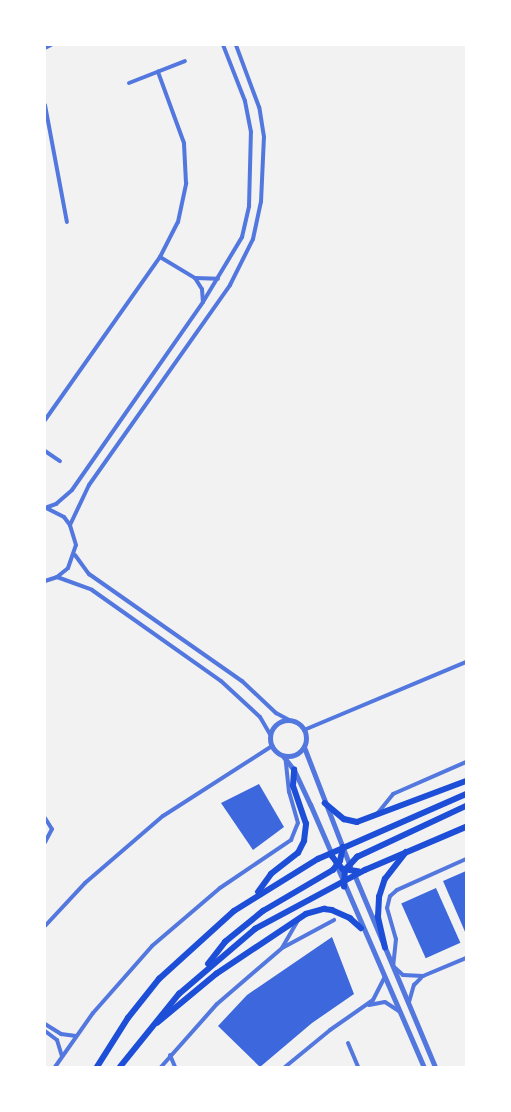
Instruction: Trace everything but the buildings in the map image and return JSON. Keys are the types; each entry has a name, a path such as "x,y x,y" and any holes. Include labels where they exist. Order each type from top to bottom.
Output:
{"main road":[{"path":"256,896 271,874 298,853 304,840 306,824 293,786 294,770"},
{"path":"325,803 351,822 372,818 466,781"},
{"path":"97,1067 128,1018 159,980 196,942 256,896 321,857 331,855 343,847 466,794"},
{"path":"331,855 338,864 348,866 466,806"},
{"path":"204,970 262,925 343,883 353,873 365,870 466,827"},
{"path":"120,1067 144,1034 204,970 233,934 280,900 338,864 343,847"},
{"path":"385,948 378,916 378,897 385,879 407,851"},
{"path":"348,866 353,873"},
{"path":"343,883 348,866"},
{"path":"144,1034 216,974 299,919 324,909 343,914 361,928"}],"street":[{"path":"45,48 51,45"},
{"path":"45,508 56,504 72,490 218,279 234,252 246,221 252,166 248,115 223,45"},
{"path":"70,525 89,485 230,285 253,239 261,202 264,137 259,107 236,45"},
{"path":"129,83 185,61"},
{"path":"45,420 160,258 178,222 183,203 186,163 178,124 158,72"},
{"path":"45,105 67,222"},
{"path":"160,258 195,278 218,279"},
{"path":"195,278 202,289 203,302"},
{"path":"45,450 60,461"},
{"path":"45,508 55,511 70,525 74,534 75,555 68,568 57,577 45,581"},
{"path":"75,555 89,574 242,681 276,713 304,730"},
{"path":"57,577 92,590 221,681 260,717 270,734 272,746 294,770 331,855"},
{"path":"304,730 466,662"},
{"path":"270,734 276,725 291,721"},
{"path":"304,730 304,747 343,847 348,866"},
{"path":"45,926 85,883 157,822 272,746"},
{"path":"284,757 297,754 304,747"},
{"path":"56,1067 76,1036 132,967 174,926 220,888 291,840 298,823 289,792 284,757"},
{"path":"372,818 393,794 466,762"},
{"path":"45,818 52,829 45,842"},
{"path":"393,966 396,943 387,908 390,896 397,890 466,859"},
{"path":"338,864 343,883 361,928 424,1067"},
{"path":"353,873 435,1067"},
{"path":"282,948 299,919"},
{"path":"161,1067 217,1004 282,948 334,920"},
{"path":"393,966 403,975 423,976 466,958"},
{"path":"409,1004 411,991 423,976"},
{"path":"285,1067 330,1030 377,996 384,978"},
{"path":"365,1006 385,1002 400,1013"},
{"path":"45,1024 61,1034 76,1036"},
{"path":"45,1031 57,1040 62,1056"},
{"path":"348,1043 358,1067"},
{"path":"170,1055 175,1067"}]}
